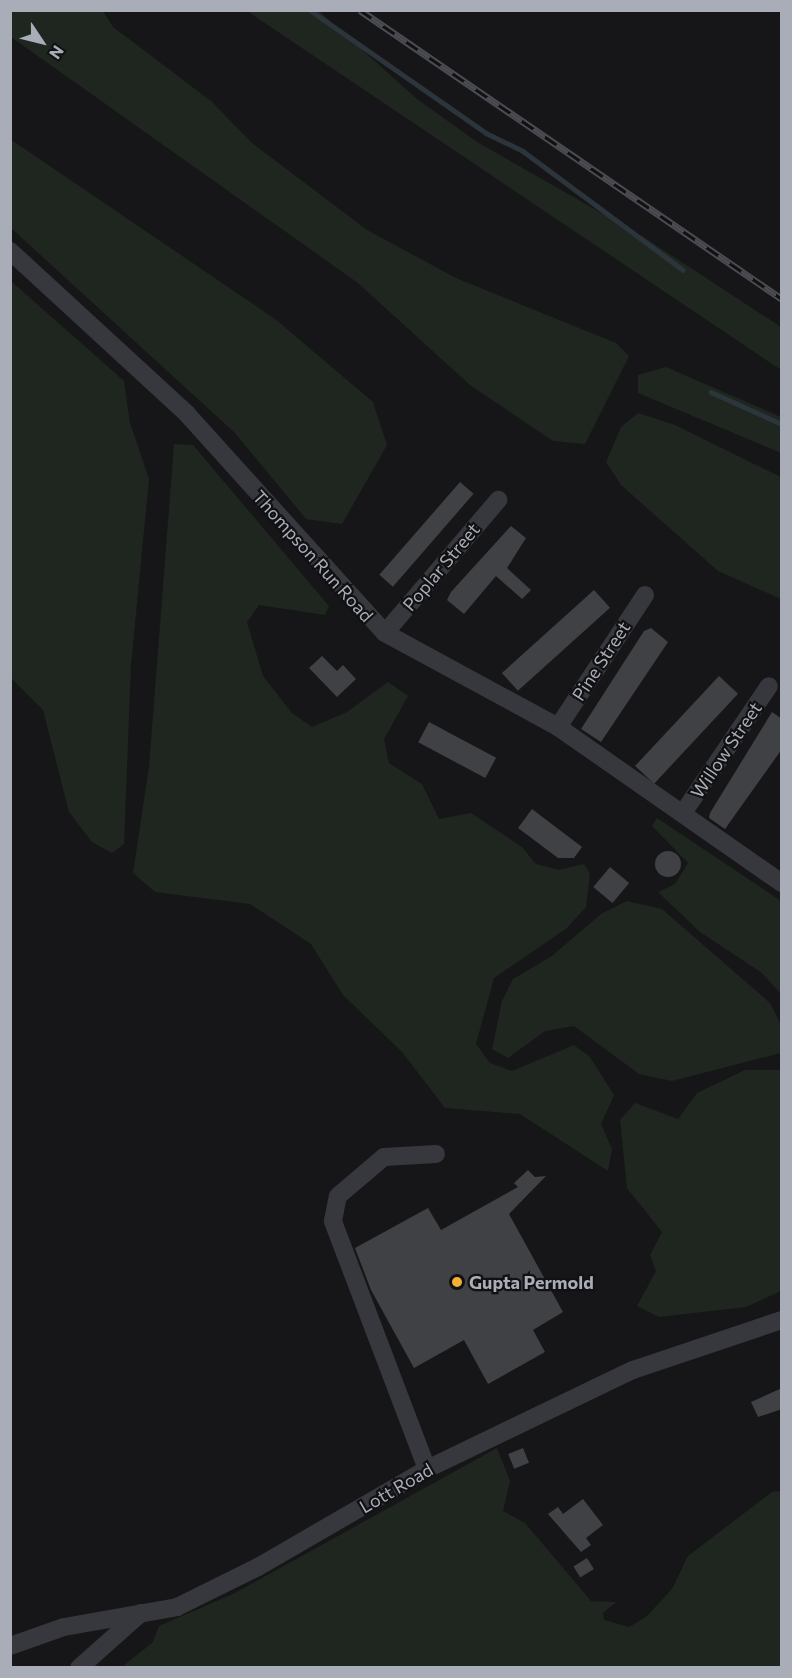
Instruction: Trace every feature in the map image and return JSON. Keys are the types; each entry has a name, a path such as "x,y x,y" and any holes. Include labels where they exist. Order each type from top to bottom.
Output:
{"street":[{"name":"Thompson Run Road","path":"10,251 187,414 385,633 558,727 782,883"},
{"name":"Poplar Street","path":"385,633 498,500"},
{"name":"Pine Street","path":"558,727 645,595"},
{"name":"Willow Street","path":"683,813 769,686"},
{"path":"427,1469 333,1221 338,1196 384,1157 435,1154"},
{"name":"Lott Road","path":"10,1646 64,1627 177,1607 258,1567 427,1469 633,1370 782,1320"},
{"path":"79,1668 141,1613"}],"shaded area":[{"path":"10,11 103,11 113,27 211,101 252,143 367,230 456,278 616,343 629,356 585,444 553,441 470,385 358,283 11,37"},
{"path":"247,11 319,11 417,99 477,142 645,238 781,327 781,370"},
{"path":"10,139 275,319 373,402 387,445 342,524 306,519 235,433 11,228"},
{"path":"11,281 124,381 130,423 149,479 131,665 124,844 112,853 92,842 69,812 43,710 11,678"},
{"path":"666,367 781,417 781,453 638,393 638,375"},
{"path":"638,413 675,425 781,477 781,599 718,571 621,485 606,462 621,427"},
{"path":"174,444 193,445 329,606 325,615 259,605 247,622 263,676 292,713 312,727 347,712 388,682 408,696 384,739 389,763 422,784 439,819 471,813 522,847 536,864 558,870 584,864 590,874 586,907 567,928 494,978 476,1044 490,1063 512,1071 574,1045 590,1057 614,1095 601,1124 612,1149 608,1171 520,1114 445,1108 402,1052 343,995 311,944 250,904 155,892 133,873 149,767"},
{"path":"657,818 781,901 781,994 762,973 700,932 658,892 675,884 688,863 652,826"},
{"path":"627,901 662,909 770,1003 781,1025 781,1053 672,1081 639,1074 574,1026 545,1031 508,1058 492,1049 502,1001 513,979 552,956 601,914"},
{"path":"745,1070 781,1070 781,1291 746,1307 659,1317 637,1306 656,1271 650,1255 662,1232 627,1188 620,1120 635,1103 678,1119 697,1093"},
{"path":"497,1448 510,1481 503,1511 525,1523 591,1601 616,1602 603,1613 604,1620 629,1627 646,1617 672,1589 688,1556 772,1492 781,1491 781,1667 122,1667 153,1642 159,1626 235,1593"}],"building":[{"path":"460,482 474,494 393,587 379,575"},
{"path":"511,526 526,538 507,568 531,590 522,599 496,576 464,614 447,600 451,592"},
{"path":"594,590 610,608 518,691 502,673"},
{"path":"651,628 668,642 601,742 581,729 644,631"},
{"path":"322,656 337,671 343,665 356,679 337,697 309,668"},
{"path":"719,676 738,694 654,784 635,766"},
{"path":"772,712 782,719 782,749 725,829 709,818 710,813"},
{"path":"429,722 496,758 485,778 418,742"},
{"path":"532,809 582,847 574,858 558,858 518,828"},
{"path":"668,851 677,855 681,864 677,873 668,877 659,873 655,864 659,855"},
{"path":"610,867 629,883 612,903 593,887"},
{"name":"Gupta Permold","path":"528,1170 535,1177 546,1176 509,1214 563,1312 533,1330 545,1352 488,1384 464,1340 414,1368 371,1290 355,1248 428,1208 441,1230 518,1187 514,1183"},
{"path":"782,1388 782,1409 758,1417 751,1402"},
{"path":"523,1448 529,1463 514,1469 508,1454"},
{"path":"583,1499 603,1525 586,1538 591,1545 581,1552 548,1514 558,1507 563,1514"},
{"path":"587,1558 594,1569 580,1578 573,1566"}],"waterway":[{"path":"310,10 486,133 523,151 683,270"},
{"path":"711,392 782,424"}],"railway":[{"path":"360,10 782,299"}],"place":[{"name":"Gupta Permold","path":"457,1282"}]}
